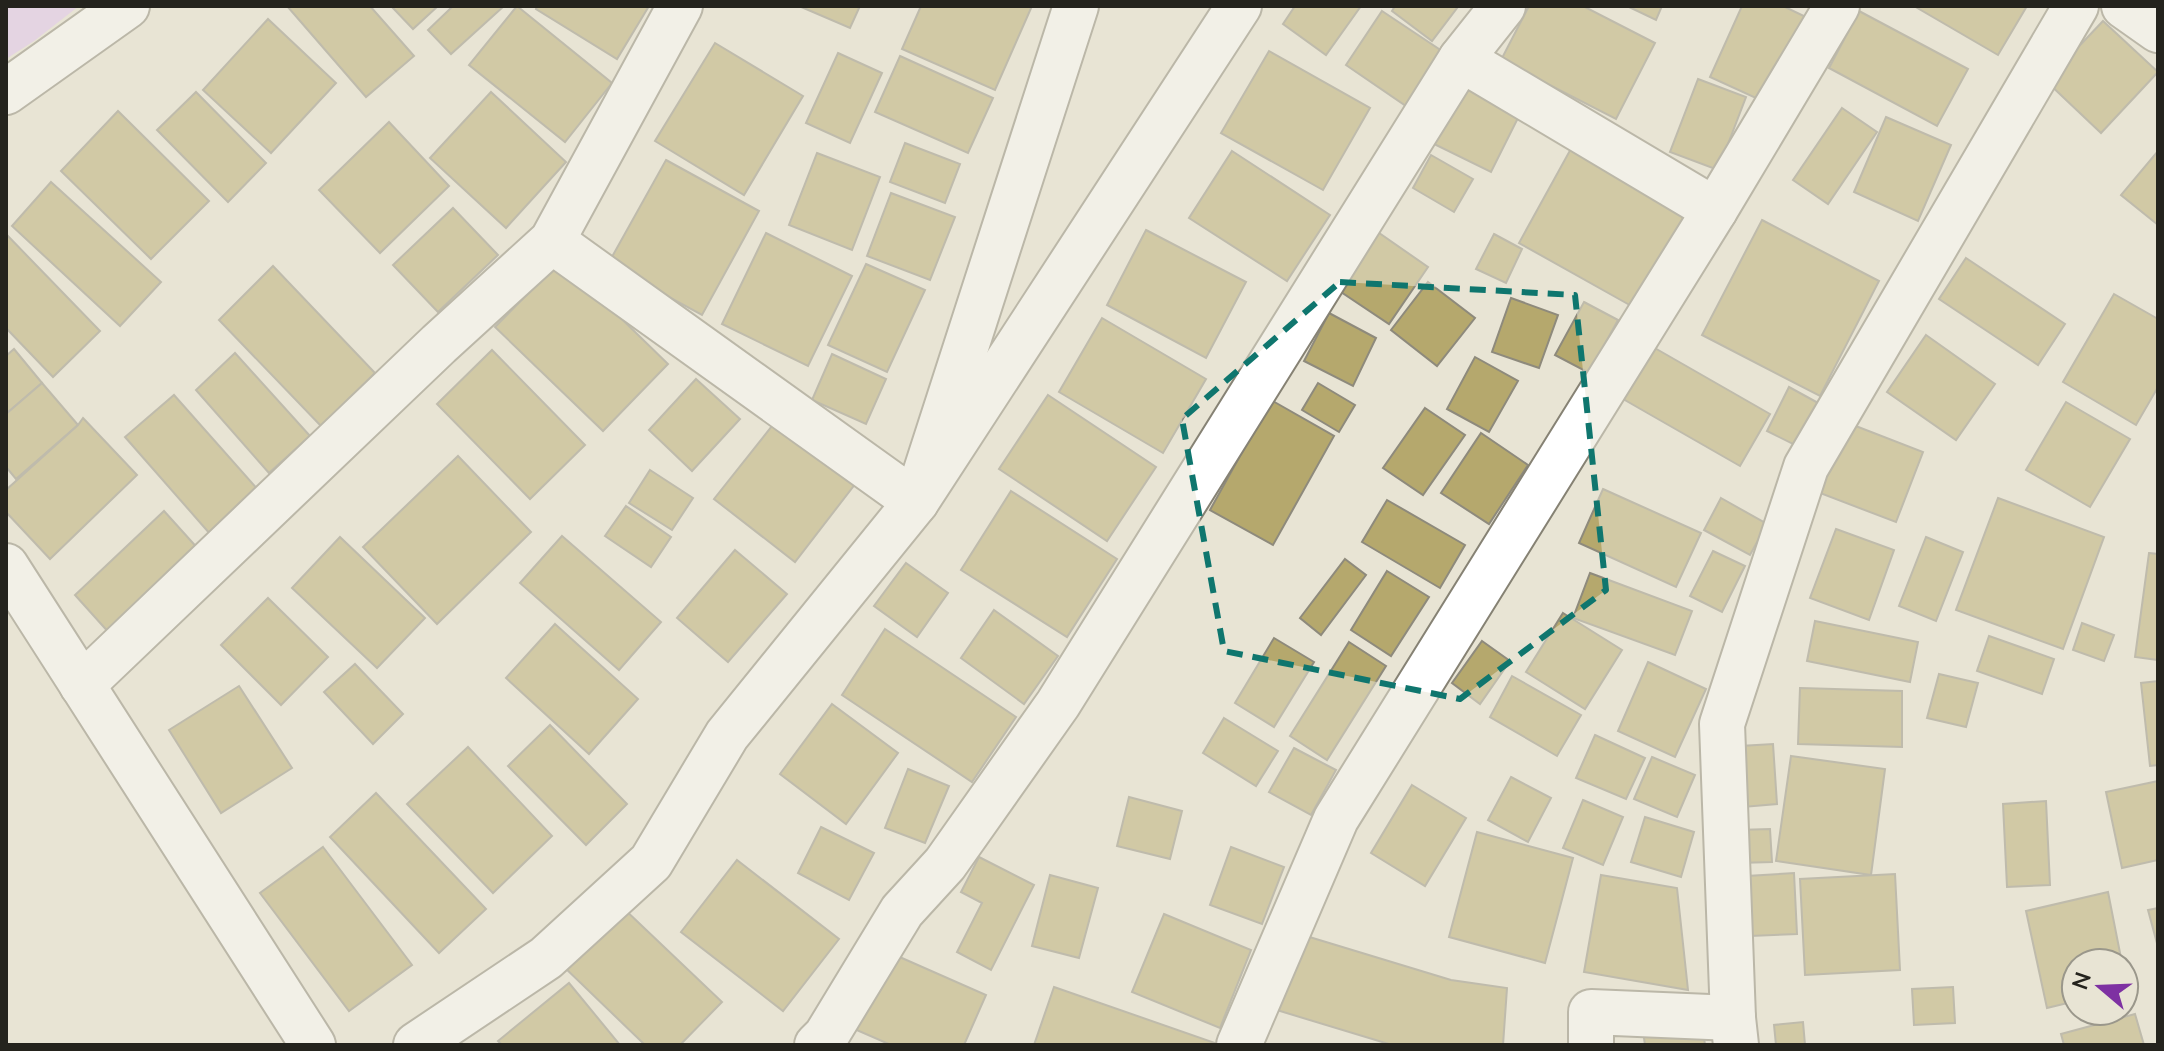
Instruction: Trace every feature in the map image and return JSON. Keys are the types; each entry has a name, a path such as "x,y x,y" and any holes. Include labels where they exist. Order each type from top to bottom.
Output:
{"street":[{"path":"6,92 127,6"},
{"path":"82,685 439,344 552,241 680,6"},
{"path":"916,502 1076,6"},
{"path":"416,1045 546,958 651,862 727,735 916,502 1239,6"},
{"path":"829,1042 902,911 945,864 1058,704 1461,59 1503,6"},
{"path":"1239,1045 1336,819 1715,210 1837,6"},
{"path":"1591,1045 1591,1012 1735,1032 1722,724 1806,467 2076,6"},
{"path":"2124,6 2158,30"},
{"path":"1461,59 1715,210"},
{"path":"552,241 916,502"},
{"path":"6,566 313,1045"}],"highlighted area":[{"path":"1340,282 1575,295 1606,590 1460,699 1224,651 1182,419"}],"shaded area":[{"path":"6,6 79,6 6,59"}],"building":[{"path":"287,6 370,6 414,56 366,97"},
{"path":"391,6 438,6 413,29"},
{"path":"453,6 504,6 451,54 428,30"},
{"path":"517,6 612,83 565,142 469,65"},
{"path":"537,6 649,6 617,59 536,9"},
{"path":"799,6 860,6 850,28"},
{"path":"921,6 1032,6 995,90 902,49"},
{"path":"1295,6 1361,6 1326,55 1283,24"},
{"path":"1395,6 1457,8 1432,41 1392,11"},
{"path":"1529,6 1583,6 1655,43 1616,119 1501,60"},
{"path":"1627,6 1662,6 1656,20"},
{"path":"1742,6 1783,6 1808,18 1769,104 1710,77"},
{"path":"1914,6 2027,6 1998,55"},
{"path":"1382,11 1442,51 1406,106 1346,65"},
{"path":"1859,11 1968,69 1937,126 1829,68"},
{"path":"268,19 336,83 271,153 203,90"},
{"path":"2103,21 2158,72 2101,133 2046,81"},
{"path":"715,43 803,96 744,195 655,141"},
{"path":"1269,51 1370,108 1323,190 1221,133"},
{"path":"838,53 882,73 850,143 806,123"},
{"path":"900,56 993,98 968,153 875,112"},
{"path":"1459,79 1522,110 1491,172 1430,142"},
{"path":"1698,79 1746,97 1718,170 1670,152"},
{"path":"196,92 266,163 228,202 157,130"},
{"path":"491,92 566,162 506,228 430,158"},
{"path":"1842,108 1877,132 1828,204 1793,180"},
{"path":"118,111 209,201 151,259 61,171"},
{"path":"1886,117 1951,145 1918,221 1854,192"},
{"path":"389,122 449,186 380,253 319,190"},
{"path":"905,143 960,164 945,203 890,182"},
{"path":"1573,145 1690,210 1635,308 1519,243"},
{"path":"1232,151 1330,215 1287,281 1189,218"},
{"path":"2158,151 2158,225 2121,195"},
{"path":"817,153 880,177 852,250 789,225"},
{"path":"1431,155 1473,179 1454,212 1413,188"},
{"path":"666,160 759,211 702,315 608,264"},
{"path":"51,182 161,282 120,326 12,226"},
{"path":"891,193 955,217 930,280 867,256"},
{"path":"453,208 498,255 438,312 393,265"},
{"path":"1762,220 1879,281 1820,396 1702,335"},
{"path":"1372,228 1428,267 1389,324 1332,286"},
{"path":"1146,230 1246,282 1206,358 1107,305"},
{"path":"766,233 852,276 808,366 722,324"},
{"path":"6,234 100,331 53,377 6,328"},
{"path":"1494,234 1522,249 1506,283 1476,269"},
{"path":"1966,258 2065,324 2038,365 1939,299"},
{"path":"561,260 668,364 603,431 495,327"},
{"path":"866,264 925,290 887,372 828,345"},
{"path":"273,266 375,373 321,426 219,320"},
{"path":"1428,282 1475,318 1437,366 1391,330"},
{"path":"2114,294 2158,319 2158,387 2136,425 2063,382"},
{"path":"1511,298 1558,315 1539,368 1492,352"},
{"path":"1584,302 1618,320 1589,373 1555,355"},
{"path":"1329,313 1376,338 1353,386 1304,361"},
{"path":"1102,318 1206,379 1163,453 1059,392"},
{"path":"1926,335 1995,384 1956,440 1887,392"},
{"path":"1646,343 1770,414 1740,466 1616,395"},
{"path":"14,349 42,383 6,414 6,356"},
{"path":"492,350 585,445 530,499 437,404"},
{"path":"235,353 310,436 269,473 196,390"},
{"path":"832,354 886,379 866,424 812,400"},
{"path":"1475,357 1518,381 1489,432 1447,409"},
{"path":"696,379 740,419 692,471 649,430"},
{"path":"42,383 78,425 16,479 6,467 6,414"},
{"path":"1318,383 1355,405 1339,432 1302,410"},
{"path":"1789,387 1820,404 1799,447 1767,431"},
{"path":"174,395 260,492 211,535 125,437"},
{"path":"1048,395 1156,467 1107,541 999,469"},
{"path":"1271,400 1334,436 1273,545 1210,510"},
{"path":"2066,402 2130,439 2090,507 2026,470"},
{"path":"1425,408 1465,435 1423,495 1383,468"},
{"path":"83,418 137,475 50,559 6,512 6,490"},
{"path":"776,421 856,483 795,562 714,499"},
{"path":"1848,423 1923,452 1896,522 1820,493"},
{"path":"1481,433 1528,465 1489,524 1441,493"},
{"path":"458,456 531,532 437,624 363,547"},
{"path":"650,470 693,498 672,530 629,503"},
{"path":"1603,489 1701,533 1676,587 1579,543"},
{"path":"1011,491 1117,559 1067,637 961,570"},
{"path":"1721,498 1767,524 1750,555 1704,530"},
{"path":"1998,498 2104,537 2063,649 1956,610"},
{"path":"1387,500 1465,545 1440,588 1362,542"},
{"path":"626,506 671,537 651,567 605,536"},
{"path":"164,511 201,552 111,635 75,595"},
{"path":"1836,529 1894,550 1869,620 1810,598"},
{"path":"562,536 661,622 619,670 520,583"},
{"path":"340,537 425,618 377,668 292,588"},
{"path":"1926,537 1963,552 1936,621 1899,606"},
{"path":"735,550 787,594 728,662 677,618"},
{"path":"1713,551 1745,566 1722,612 1690,596"},
{"path":"2149,553 2158,554 2158,660 2135,657"},
{"path":"1345,559 1366,575 1321,635 1300,618"},
{"path":"906,563 948,593 917,637 874,606"},
{"path":"1387,571 1429,597 1391,656 1351,630"},
{"path":"1590,573 1692,611 1675,655 1573,618"},
{"path":"268,598 328,657 281,705 221,645"},
{"path":"994,610 1058,656 1024,704 961,658"},
{"path":"1563,613 1622,650 1585,709 1526,672"},
{"path":"1815,621 1918,642 1910,682 1807,661"},
{"path":"2082,623 2114,635 2104,661 2073,650"},
{"path":"555,624 638,699 589,754 506,678"},
{"path":"885,629 1016,717 972,782 842,695"},
{"path":"1989,636 2054,659 2042,694 1977,671"},
{"path":"1274,638 1314,662 1274,727 1235,703"},
{"path":"1482,641 1510,661 1480,704 1452,683"},
{"path":"1349,642 1386,666 1327,760 1290,736"},
{"path":"1648,662 1706,689 1675,757 1618,731"},
{"path":"355,664 403,714 373,744 324,692"},
{"path":"1939,674 1978,683 1966,727 1927,718"},
{"path":"1512,676 1581,715 1557,756 1490,717"},
{"path":"2158,681 2158,765 2150,766 2141,683"},
{"path":"239,686 292,768 221,813 169,730"},
{"path":"1800,688 1902,691 1902,747 1798,744"},
{"path":"832,704 898,753 846,824 780,774"},
{"path":"1224,718 1278,751 1256,786 1203,753"},
{"path":"550,725 627,804 586,845 508,766"},
{"path":"1595,735 1645,758 1626,799 1576,778"},
{"path":"1773,744 1777,804 1743,807 1740,746"},
{"path":"468,747 552,836 493,893 407,804"},
{"path":"1294,748 1336,770 1311,815 1269,792"},
{"path":"1791,756 1885,769 1871,875 1776,861"},
{"path":"1652,757 1695,775 1677,817 1634,799"},
{"path":"908,769 949,786 925,843 885,828"},
{"path":"1511,777 1551,798 1528,842 1488,820"},
{"path":"2158,781 2158,860 2122,868 2106,792"},
{"path":"1412,785 1466,818 1425,886 1371,853"},
{"path":"376,793 486,909 439,953 330,837"},
{"path":"1129,797 1182,811 1170,859 1117,846"},
{"path":"1583,800 1623,817 1603,865 1563,848"},
{"path":"2046,801 2050,885 2007,887 2003,804"},
{"path":"1645,817 1694,832 1681,877 1631,862"},
{"path":"821,827 874,853 849,900 798,873"},
{"path":"1770,829 1772,862 1738,863 1737,830"},
{"path":"1477,832 1573,858 1545,963 1449,937"},
{"path":"323,847 412,965 349,1011 260,893"},
{"path":"1231,847 1284,867 1262,924 1210,905"},
{"path":"979,857 1034,885 991,970 957,952 982,903 961,892"},
{"path":"737,860 839,939 783,1011 681,932"},
{"path":"1794,873 1797,934 1750,936 1747,876"},
{"path":"1895,874 1900,970 1805,975 1800,879"},
{"path":"1050,875 1098,888 1079,958 1032,946"},
{"path":"1601,875 1677,888 1688,990 1584,972"},
{"path":"2108,892 2119,947 2060,947 2060,1005 2047,1008 2026,911"},
{"path":"620,905 722,1002 680,1045 645,1045 562,965"},
{"path":"2158,908 2158,947 2148,910"},
{"path":"1164,914 1251,950 1220,1028 1132,992"},
{"path":"1293,932 1451,980 1507,988 1503,1045 1392,1045 1270,1008"},
{"path":"886,951 986,995 964,1045 891,1045 852,1028"},
{"path":"569,983 620,1045 502,1045 498,1041"},
{"path":"1054,987 1215,1043 1034,1045"},
{"path":"1953,987 1955,1023 1914,1025 1912,989"},
{"path":"1803,1022 1805,1045 1776,1045 1774,1025"},
{"path":"1702,1023 1705,1045 1645,1045 1643,1031"},
{"path":"2087,1027 2139,1027 2144,1045 2064,1045 2061,1034"}]}
